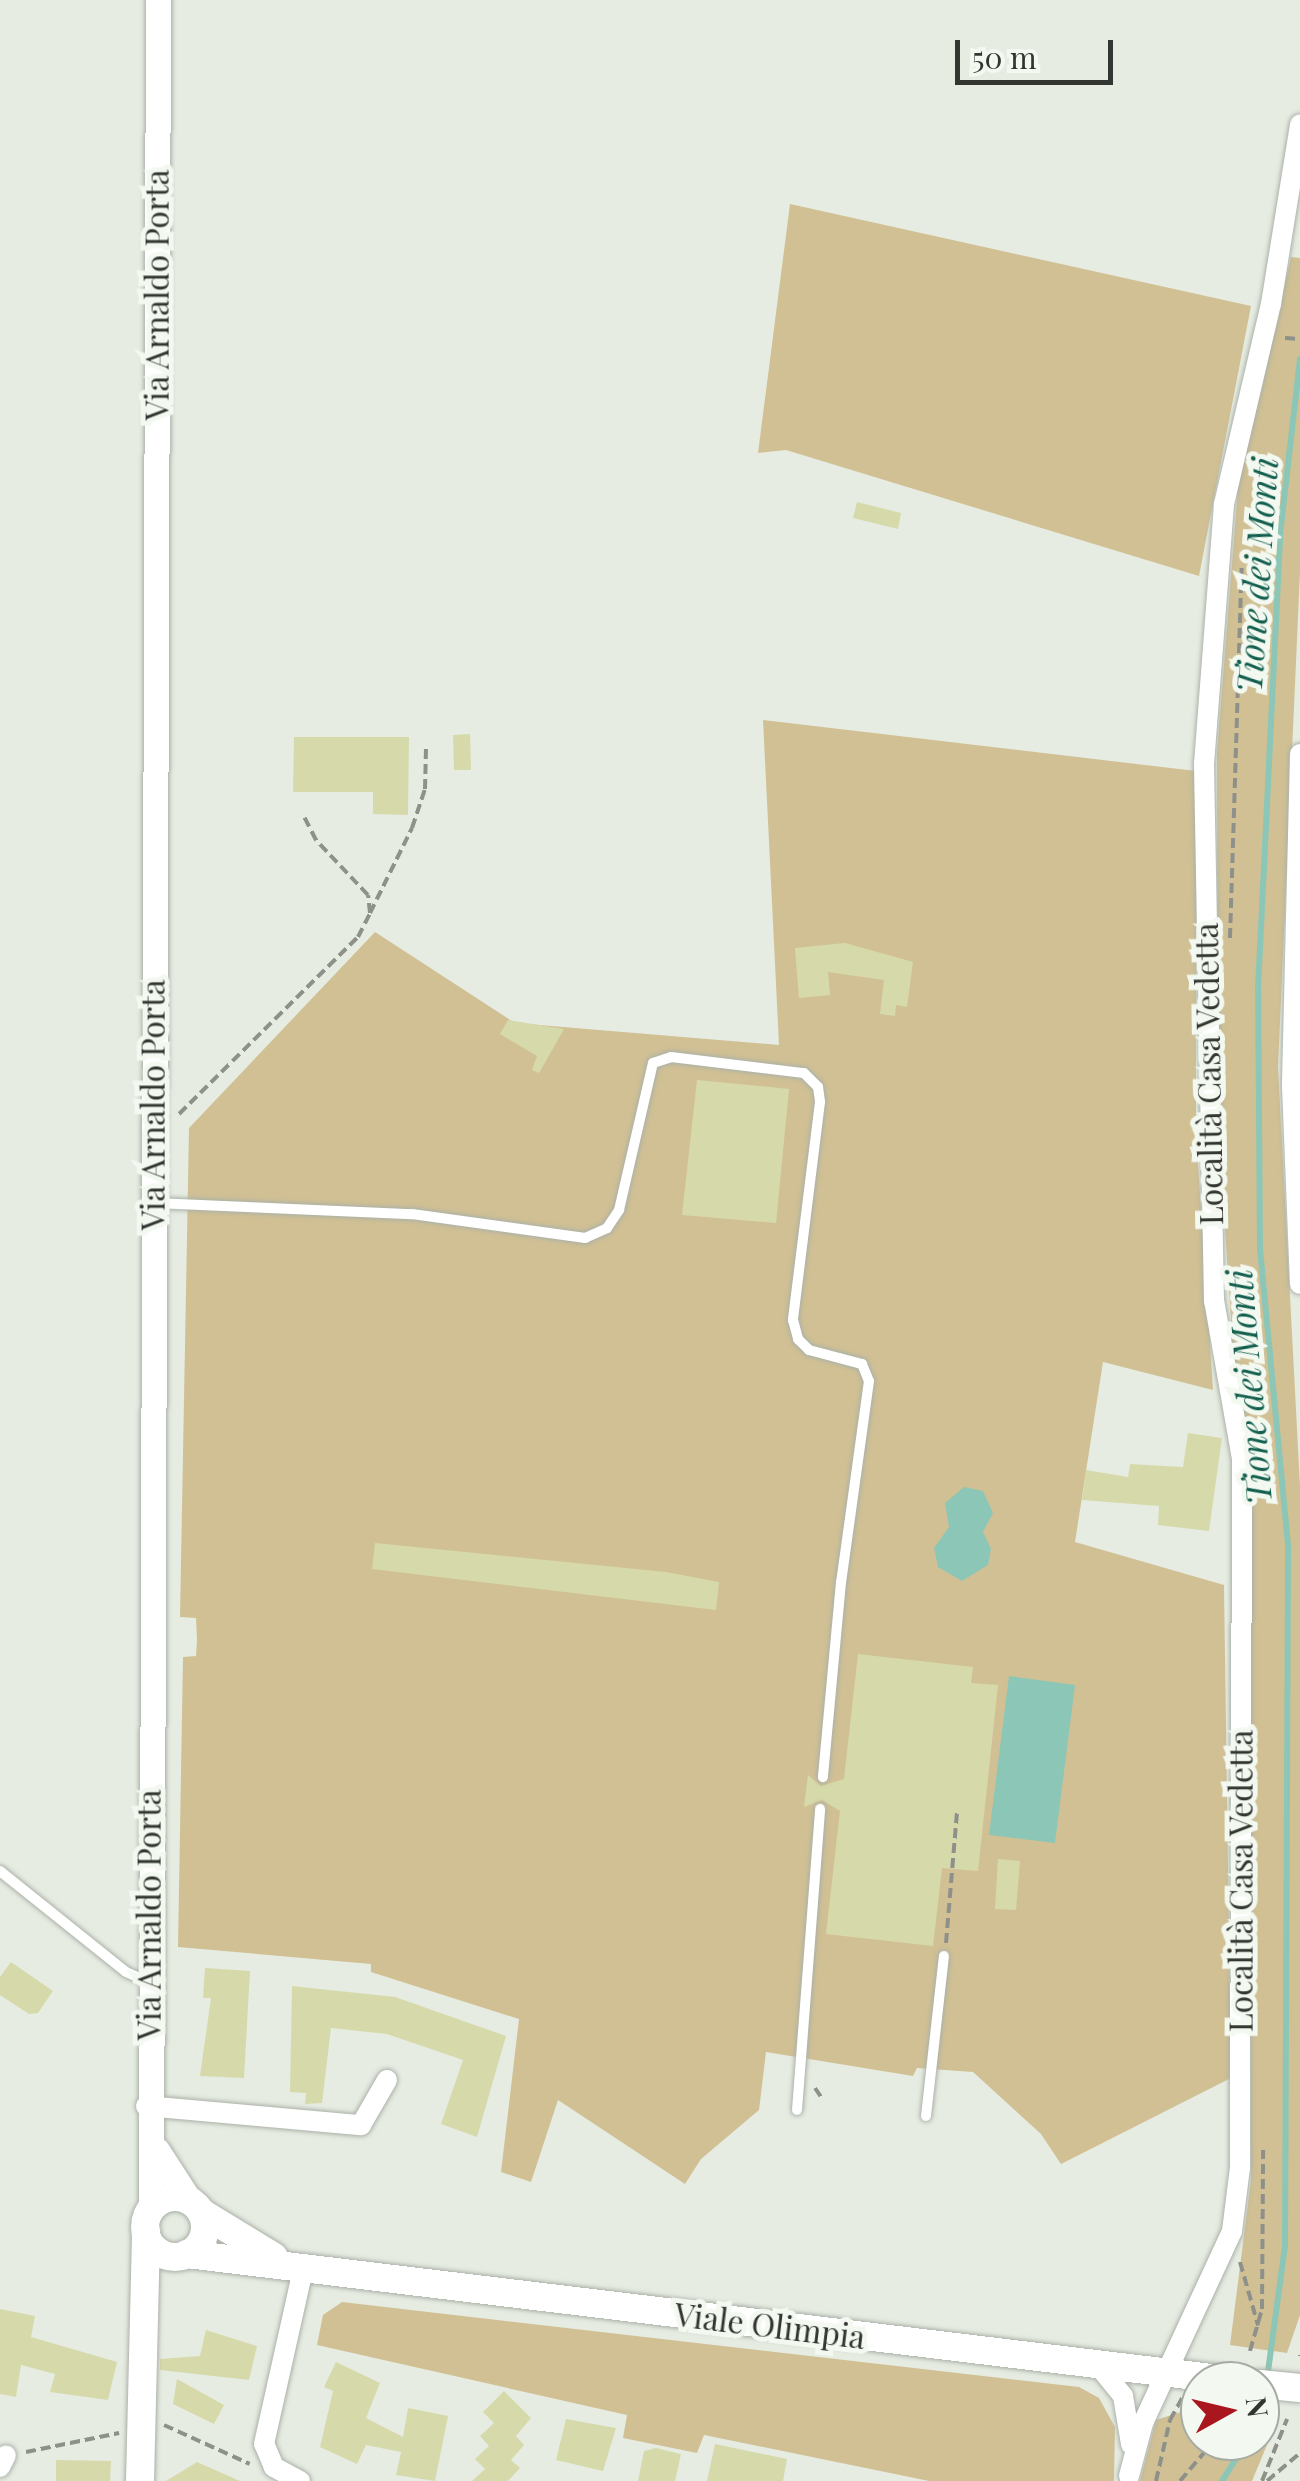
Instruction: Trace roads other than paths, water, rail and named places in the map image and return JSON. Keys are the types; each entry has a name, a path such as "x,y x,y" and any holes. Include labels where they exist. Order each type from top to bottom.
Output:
{"main road":[{"path":"173,2197 196,2207 205,2232 182,2255 160,2252 148,2220 173,2197"},
{"name":"Viale Olimpia","path":"196,2207 303,2269"},
{"name":"Via Arnaldo Porta","path":"140,2481 148,2425 143,2317 148,2220"},
{"name":"Viale Olimpia","path":"182,2255 1180,2374"},
{"name":"Via Arnaldo Porta","path":"143,2317 162,2264 182,2255"}],"street":[{"name":"Via Arnaldo Porta","path":"148,2220 154,2166 146,2114 158,0"},
{"name":"Località Casa Vedetta","path":"1128,2478 1143,2423 1232,2231 1241,2109 1242,1459 1227,1403 1213,1284 1204,764 1224,504 1271,304 1300,124"},
{"path":"1300,754 1292,1086 1300,1284"},
{"path":"146,2114 361,2124 387,2080"},
{"name":"Viale Olimpia","path":"146,2114 171,2180 196,2207"},
{"path":"300,2481 267,2457 266,2430 303,2269"},
{"path":"1096,2364 1118,2385 1127,2410 1128,2478"}],"lane":[{"path":"151,1203 412,1214 585,1238 607,1228 619,1210 654,1063 670,1057 804,1073 818,1087 820,1102 794,1320 798,1339 809,1350 862,1364 869,1380 824,1777"},
{"path":"797,2110 820,1809"},
{"path":"0,1871 126,1972 148,1982"},
{"path":"926,2116 944,1956"}],"water":[{"path":"964,1487 983,1491 993,1513 983,1532 991,1549 988,1565 962,1581 938,1567 934,1548 949,1527 945,1503"},
{"path":"1009,1676 1075,1685 1055,1843 989,1835"}],"waterway":[{"name":"Tione dei Monti","path":"1269,2361 1285,2246 1288,1545 1260,1251 1258,989 1281,526 1300,359"},
{"name":"Tione dei Monti","path":"1222,2481 1234,2461"}]}
